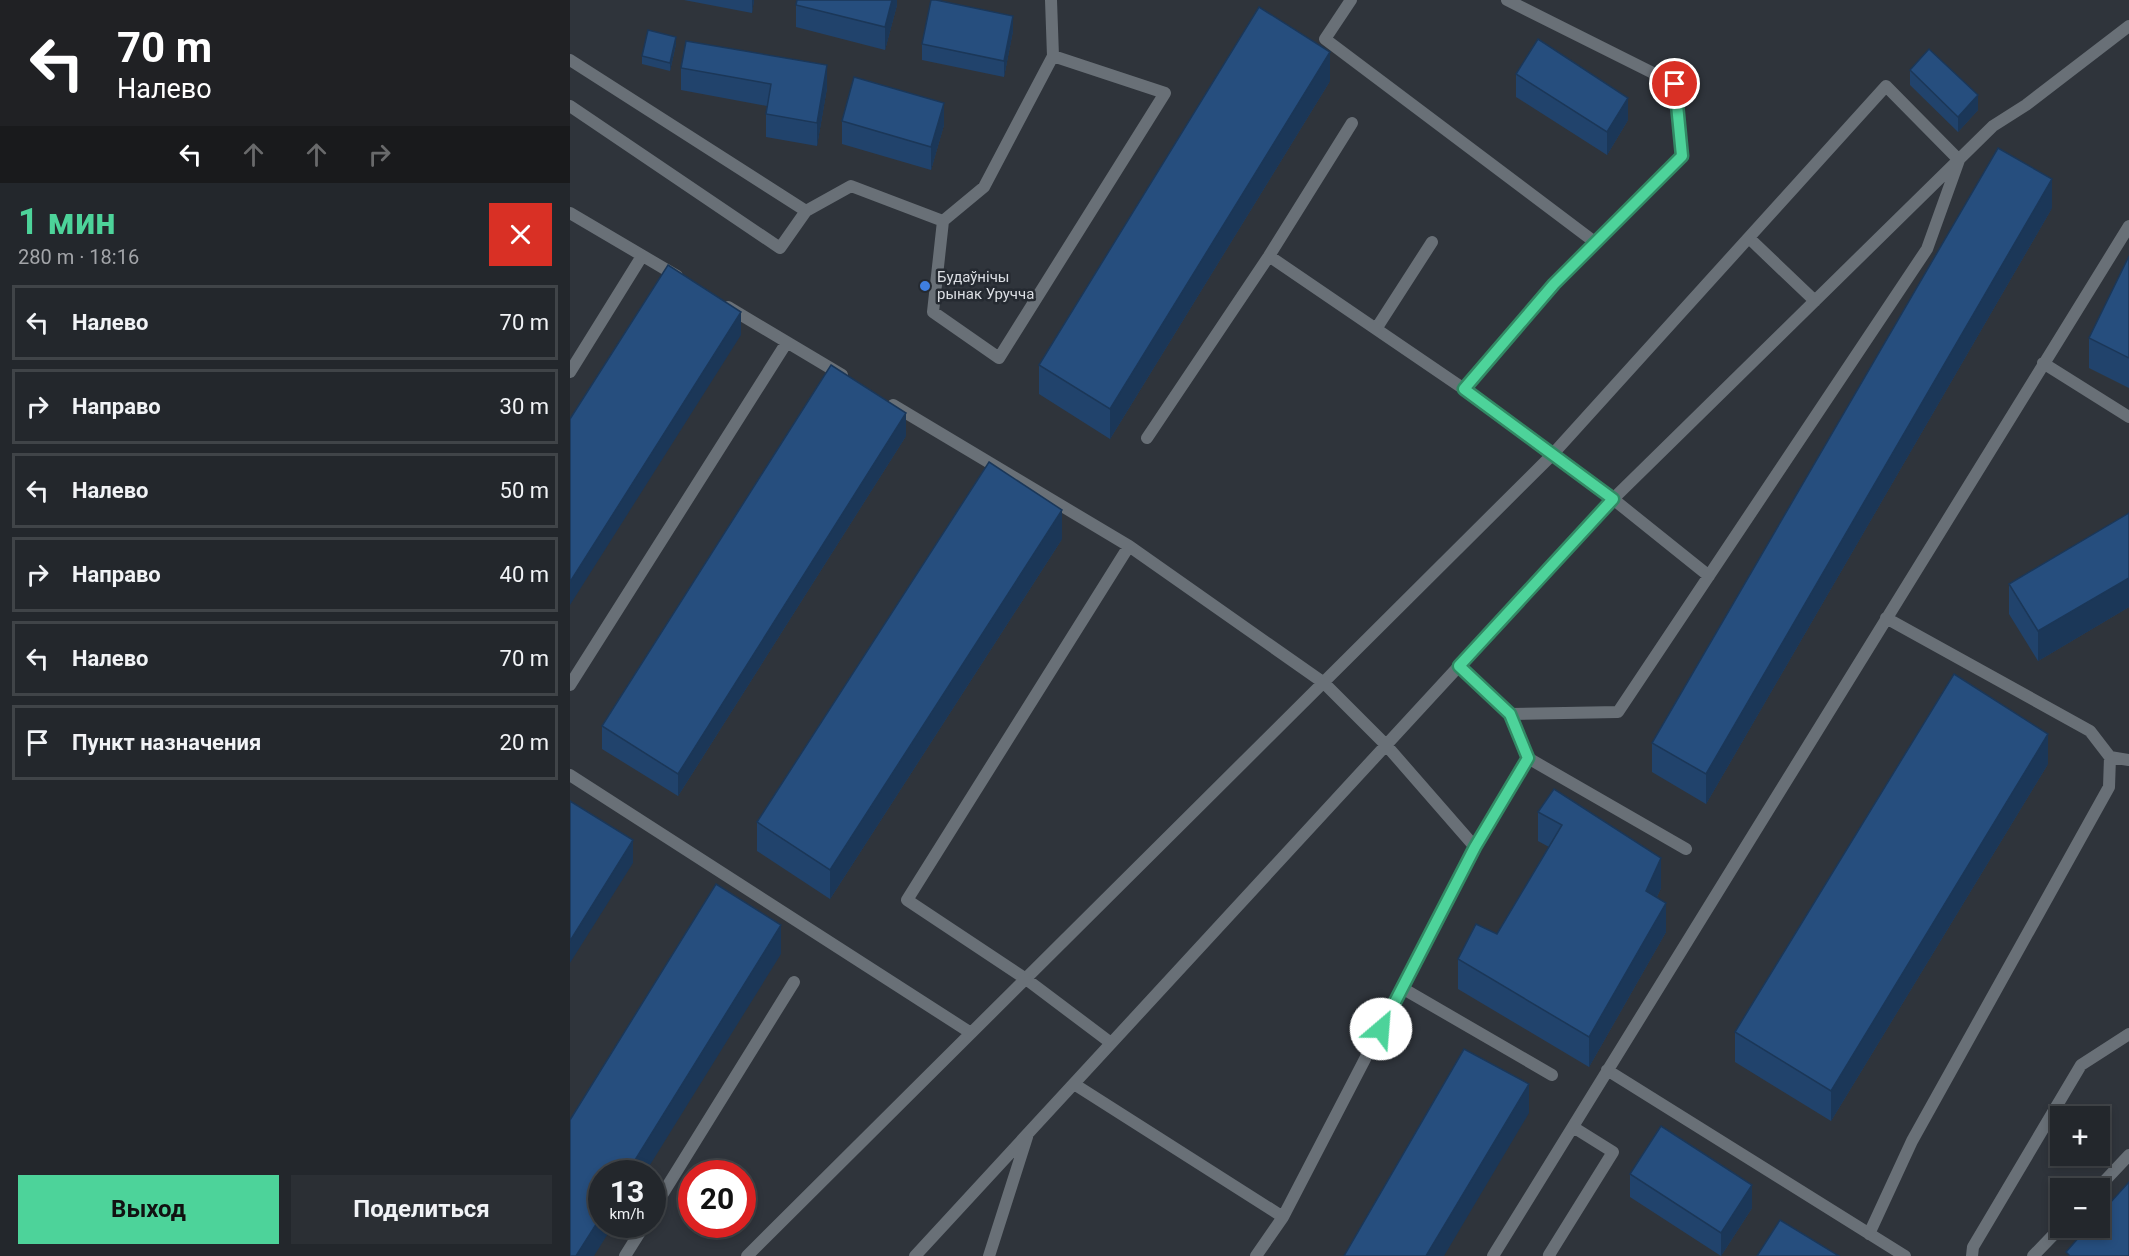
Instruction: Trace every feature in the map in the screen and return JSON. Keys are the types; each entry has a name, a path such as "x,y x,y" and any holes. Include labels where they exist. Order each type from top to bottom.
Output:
{"lane":[{"path":"1051,0 1053,56 984,187 943,221 933,312 999,358 1165,93 1053,56"},
{"path":"1351,0 1325,39 1596,243"},
{"path":"1464,389 1554,284 1682,156 1675,84 1507,0"},
{"path":"915,1256 1613,499 1993,126 2026,105 2129,26"},
{"path":"570,60 806,211"},
{"path":"747,1256 1552,455 1886,86 1959,160"},
{"path":"570,106 780,248 806,211 851,186 943,221"},
{"path":"1147,438 1269,256 1352,123"},
{"path":"1510,714 1618,712 1927,249 1959,160"},
{"path":"570,213 691,285"},
{"path":"1493,1256 2129,226"},
{"path":"1749,238 1815,301"},
{"path":"1376,329 1432,242"},
{"path":"570,372 642,256"},
{"path":"1269,256 1464,389 1613,499 1708,576"},
{"path":"720,302 858,384"},
{"path":"570,686 787,342"},
{"path":"2043,363 2129,417"},
{"path":"878,396 1129,546 1324,683 1386,745 1475,847"},
{"path":"1111,1043 1026,979 907,900 1129,546"},
{"path":"1869,1233 1912,1141 2109,787 2110,757 2090,731 1886,618"},
{"path":"1459,666 1510,714 1528,758 1686,849"},
{"path":"2110,757 2129,760"},
{"path":"1256,1256 1284,1217 1475,847 1528,758"},
{"path":"570,775 971,1033"},
{"path":"666,1188 794,982"},
{"path":"1402,988 1552,1075"},
{"path":"1972,1256 1973,1247 2081,1065 2129,1034"},
{"path":"1607,1070 1905,1256"},
{"path":"1074,1083 1284,1217"},
{"path":"1550,1256 1613,1152 1572,1127"},
{"path":"989,1256 1028,1134"},
{"path":"2107,1178 2129,1155"},
{"path":"625,1256 636,1238"},
{"path":"2033,1256 2050,1238"}],"building":[{"path":"797,0 892,0 885,27 796,5"},
{"path":"931,0 1013,16 1004,61 922,44"},
{"path":"1259,7 1330,52 1110,409 1039,365"},
{"path":"648,30 676,37 670,63 642,56"},
{"path":"1538,39 1628,98 1607,132 1516,74"},
{"path":"686,41 827,65 817,123 766,114 771,84 681,68"},
{"path":"1929,49 1978,95 1958,117 1910,70"},
{"path":"854,77 944,103 931,147 842,121"},
{"path":"1998,148 2052,179 1706,774 1652,743"},
{"path":"2129,256 2129,358 2089,338"},
{"path":"668,265 741,312 570,582 570,419"},
{"path":"831,365 906,413 678,774 602,726"},
{"path":"989,462 1062,510 830,870 757,822"},
{"path":"2129,513 2129,578 2038,631 2009,584"},
{"path":"1954,674 2048,734 1831,1091 1735,1032"},
{"path":"1554,789 1661,858 1646,891 1666,903 1589,1037 1458,959 1476,924 1497,934 1562,825 1538,812"},
{"path":"570,801 633,840 570,941"},
{"path":"716,884 781,925 635,1160 588,1160 588,1237 576,1256 570,1256 570,1120"},
{"path":"1464,1049 1529,1084 1426,1256 1344,1256"},
{"path":"1661,1126 1752,1185 1721,1233 1630,1174"},
{"path":"2129,1182 2129,1256 2070,1256 2066,1252 2078,1238 2110,1238 2110,1203"},
{"path":"1780,1220 1839,1256 1757,1256"}],"place":[{"name":"Будаўнічы рынак Уручча","path":"925,286"}],"route":[{"path":"1381,1029 1475,847 1528,758 1510,714 1459,666 1613,499 1464,389 1554,284 1682,156 1675,84"}]}
